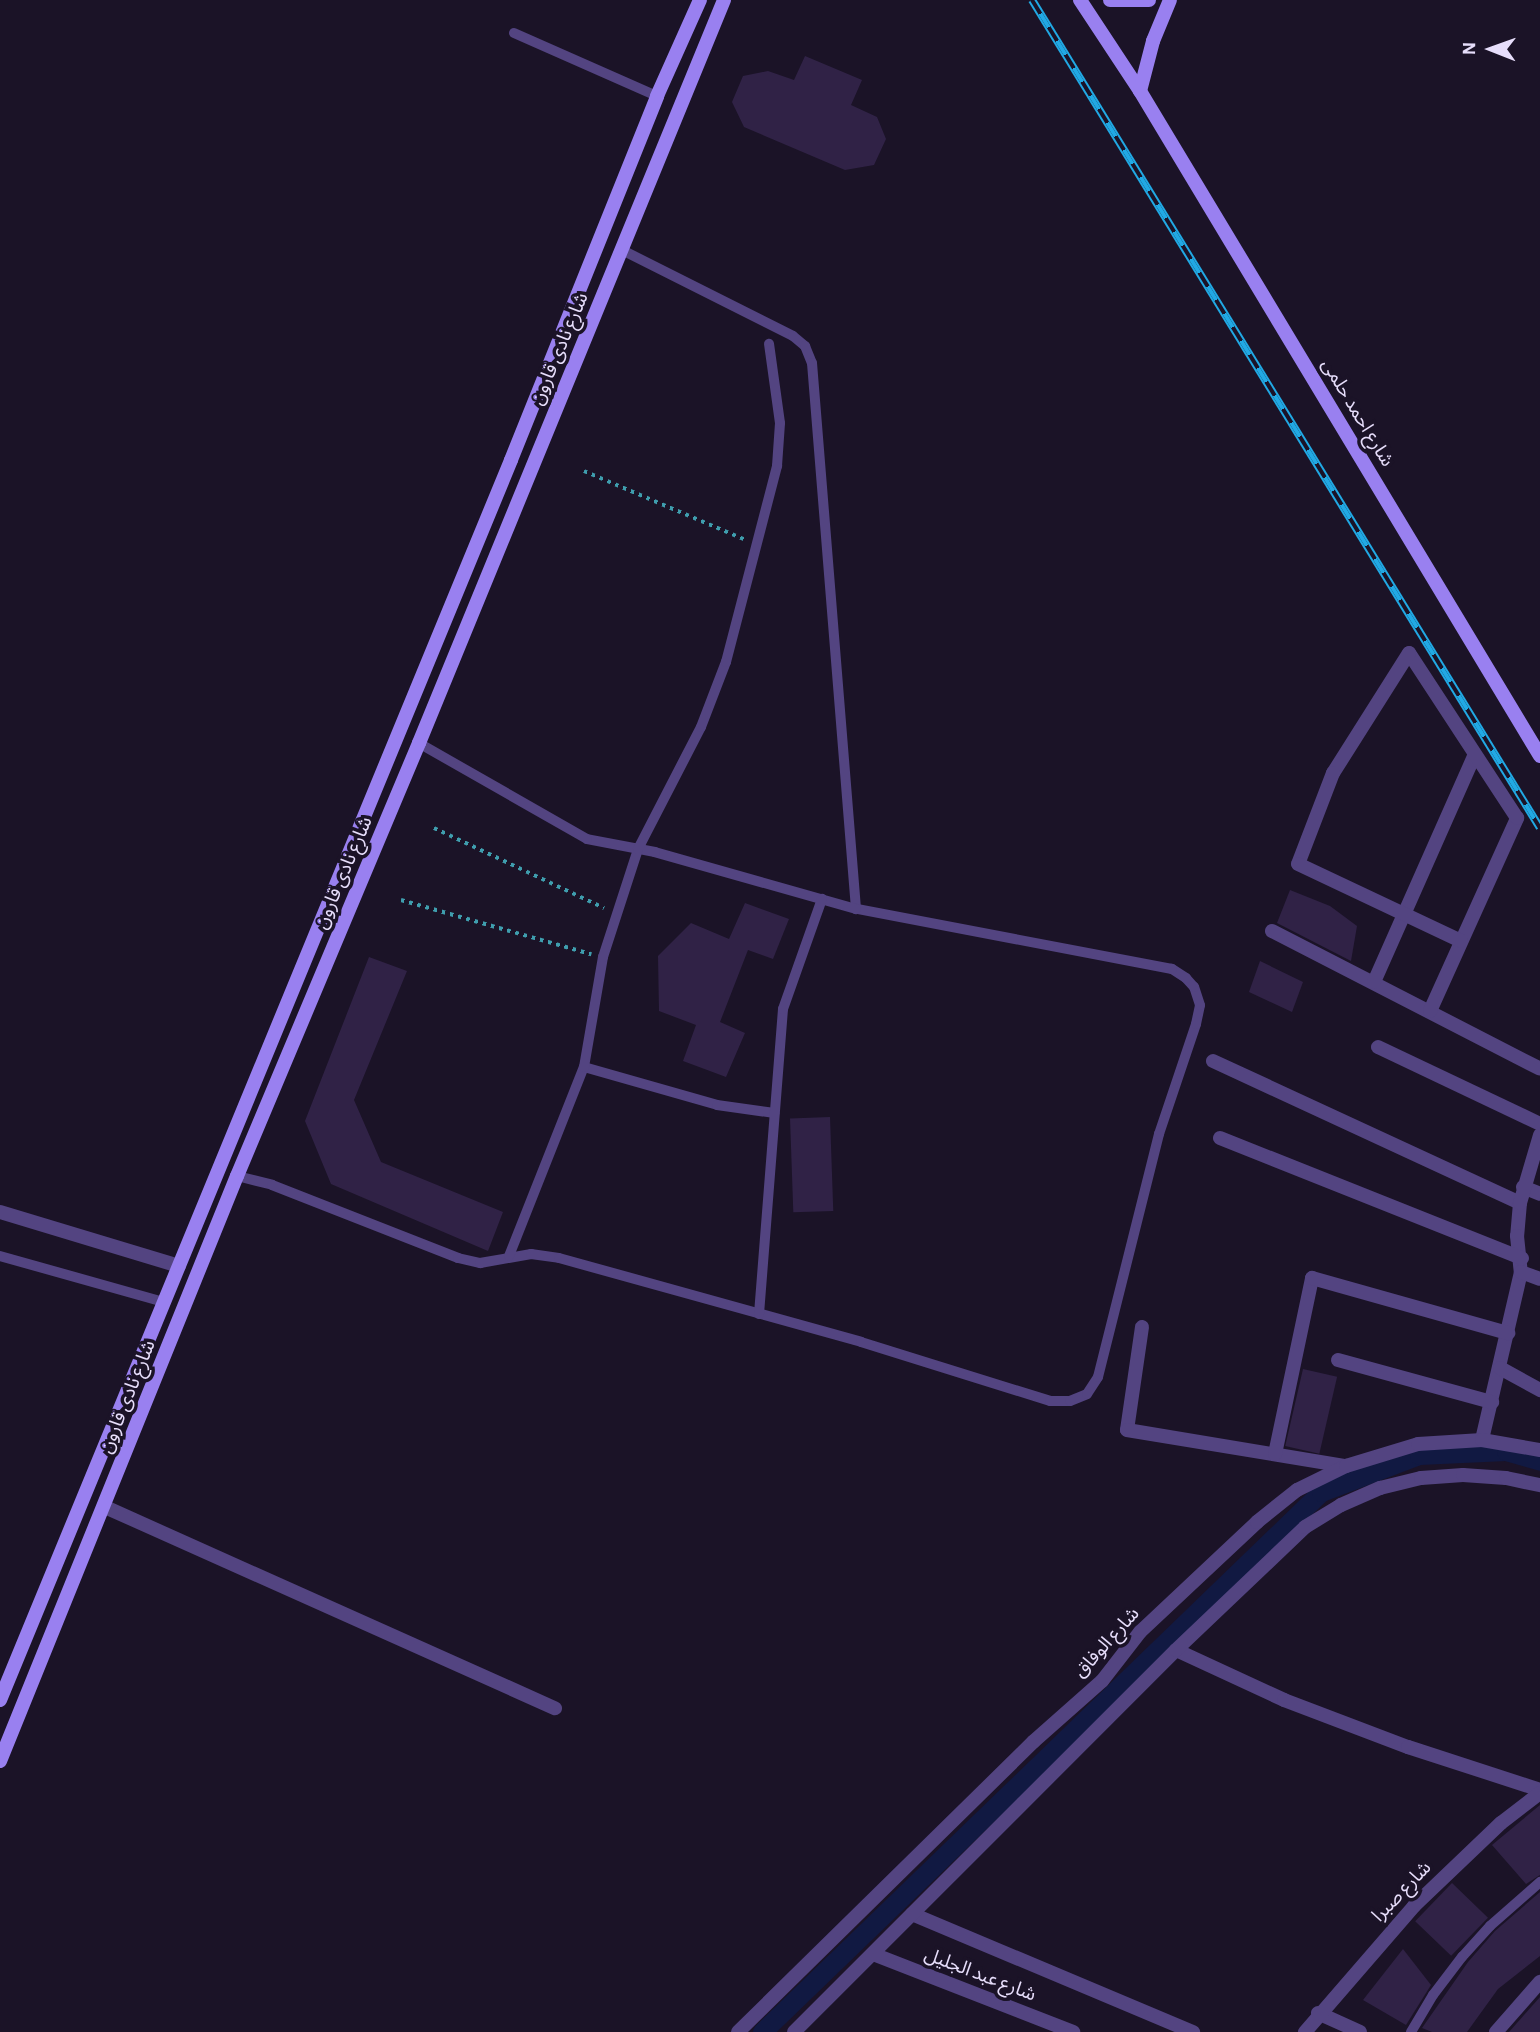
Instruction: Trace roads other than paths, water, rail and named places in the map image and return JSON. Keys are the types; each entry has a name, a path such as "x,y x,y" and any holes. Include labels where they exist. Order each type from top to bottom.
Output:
{"main road":[{"name":"شارع نادى قارون","path":"0,1700 511,460 657,96 700,0"},
{"name":"شارع نادى قارون","path":"0,1761 237,1176 419,743 724,0"},
{"name":"شارع احمد حلمى","path":"1080,0 1140,90 1540,756"},
{"path":"1110,0 1149,0"},
{"path":"1140,90 1153,41 1170,0"},
{"path":"511,460 531,468"},
{"path":"219,1169 237,1176"}],"street":[{"path":"1430,1011 1517,818 1409,653 1333,773 1298,864 1461,941"},
{"path":"1374,982 1474,756"},
{"path":"1272,931 1540,1069"},
{"path":"1378,1047 1540,1124"},
{"path":"1213,1061 1520,1203"},
{"path":"1482,1440 1508,1334 1521,1265 1517,1236 1523,1187 1540,1135"},
{"path":"1220,1138 1521,1265 1540,1279"},
{"path":"1523,1187 1540,1194"},
{"path":"0,1212 179,1266"},
{"path":"1275,1454 1312,1278 1508,1334"},
{"path":"1142,1327 1127,1430 1346,1466"},
{"path":"1338,1360 1492,1402"},
{"path":"1500,1368 1540,1390"},
{"name":"شارع الوفاق","path":"738,2032 1033,1742 1102,1681 1140,1632 1248,1531 1297,1490 1346,1466 1418,1444 1482,1440 1540,1450"},
{"path":"794,2032 1176,1650 1305,1527 1341,1505 1380,1488 1421,1478 1463,1475 1506,1478 1540,1485"},
{"path":"105,1507 555,1708"},
{"path":"1176,1650 1296,1705 1408,1747 1540,1791"},
{"name":"شارع صبرا","path":"1304,2032 1414,1906 1500,1823 1540,1791"},
{"path":"912,1914 1193,2032"},
{"name":"شارع عبد الجليل","path":"873,1954 1073,2032"},
{"path":"1496,2032 1540,1982"},
{"path":"1318,2013 1360,2032"}],"lane":[{"path":"514,33 657,96"},
{"path":"622,250 793,336 805,346 813,363 856,909"},
{"path":"509,1256 584,1067 603,957 638,849 705,717 726,662 776,466 780,424 769,344"},
{"path":"237,1176 272,1185 458,1258 480,1263 531,1254 559,1258 922,1360 1051,1401 1070,1401 1087,1394 1098,1377 1159,1134 1196,1024 1199,1004 1194,987 1172,970 856,909 638,849 587,839 419,743"},
{"path":"759,1314 783,1009 822,899"},
{"path":"584,1067 717,1105 774,1113"},
{"path":"0,1256 164,1302"},
{"path":"1410,2032 1462,1957 1510,1907 1540,1882"}],"waterway":[{"path":"762,2032 1321,1492 1419,1455 1506,1451 1540,1461"}],"railway":[{"path":"1032,0 1540,828"}]}
